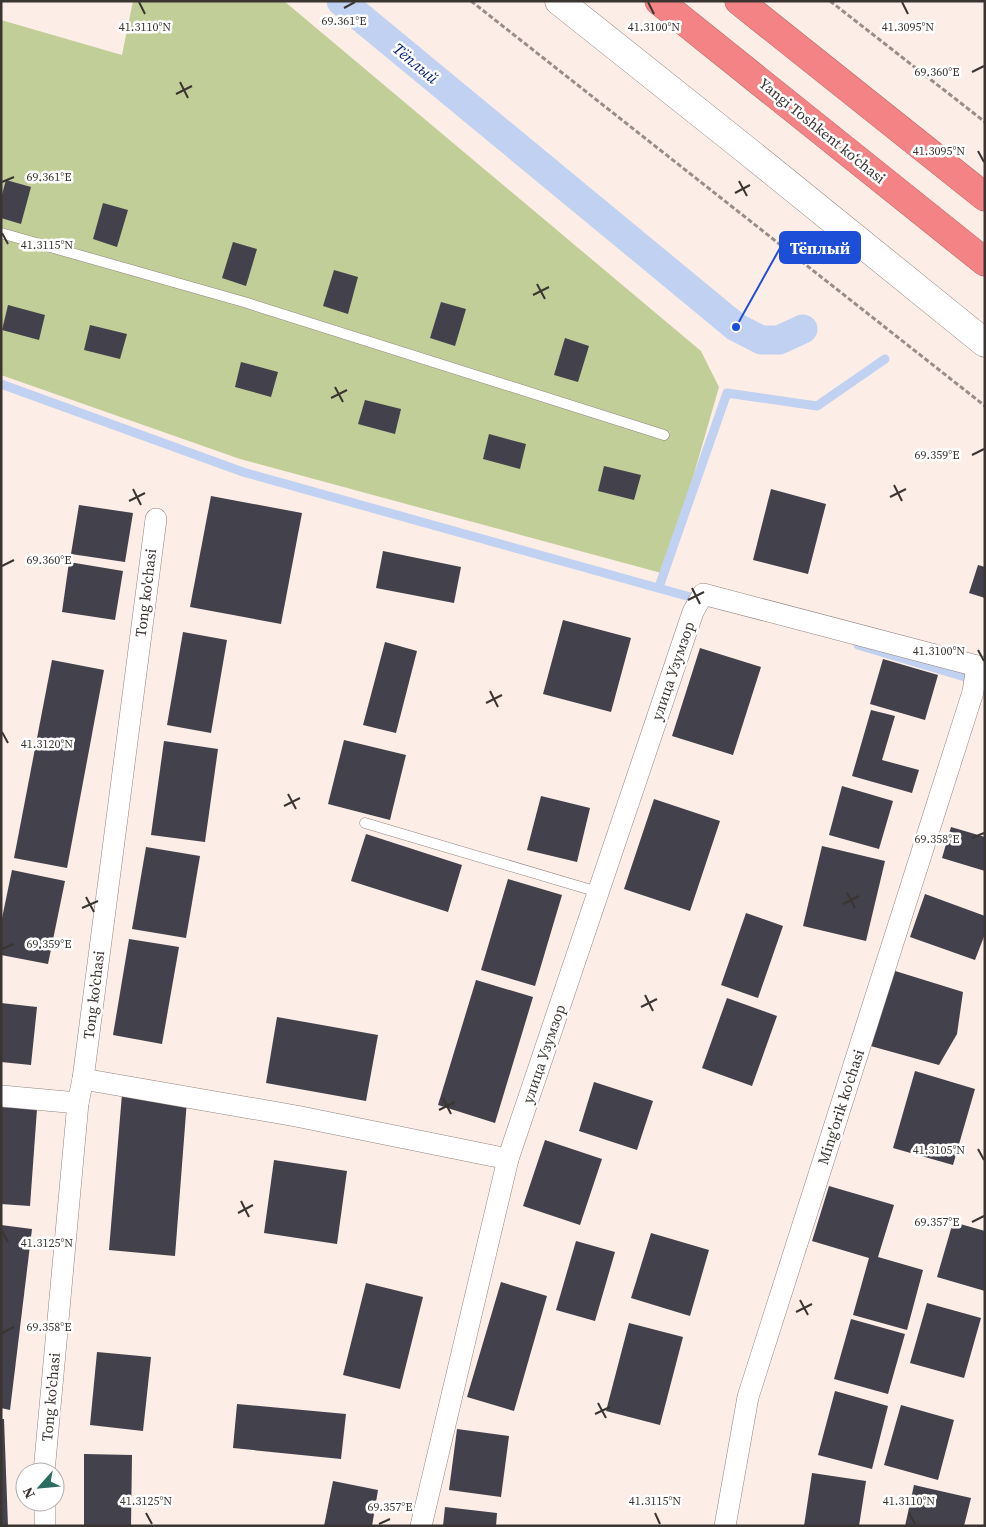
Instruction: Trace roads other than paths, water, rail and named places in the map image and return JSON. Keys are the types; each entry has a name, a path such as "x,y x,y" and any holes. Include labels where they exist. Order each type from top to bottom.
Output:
{"highway":[{"name":"Yangi Toshkent ko‘chasi","path":"659,1 985,262"},
{"path":"739,1 985,197"}],"main road":[{"path":"559,1 985,343"}],"street":[{"name":"Tong ko'chasi","path":"45,1462 78,1103 83,1079 156,519"},
{"name":"улица Узумзор","path":"421,1526 508,1159 693,612 703,594 981,667"},
{"name":"Ming'orik ko'chasi","path":"725,1526 748,1397 981,667"},
{"path":"83,1079 296,1116 508,1159"},
{"path":"1,1096 78,1103"},
{"path":"45,1512 46,1526"}],"lane":[{"path":"1,234 244,302 664,435"},
{"path":"365,823 598,892"}],"waterway":[{"name":"Тёплый","path":"341,1 736,327 761,340 779,340 803,329"},
{"path":"659,587 727,393 817,406 885,359"},
{"path":"1,384 243,472 701,600"},
{"path":"858,645 975,680"}],"place":[{"name":"Тёплый","path":"736,327"}]}
